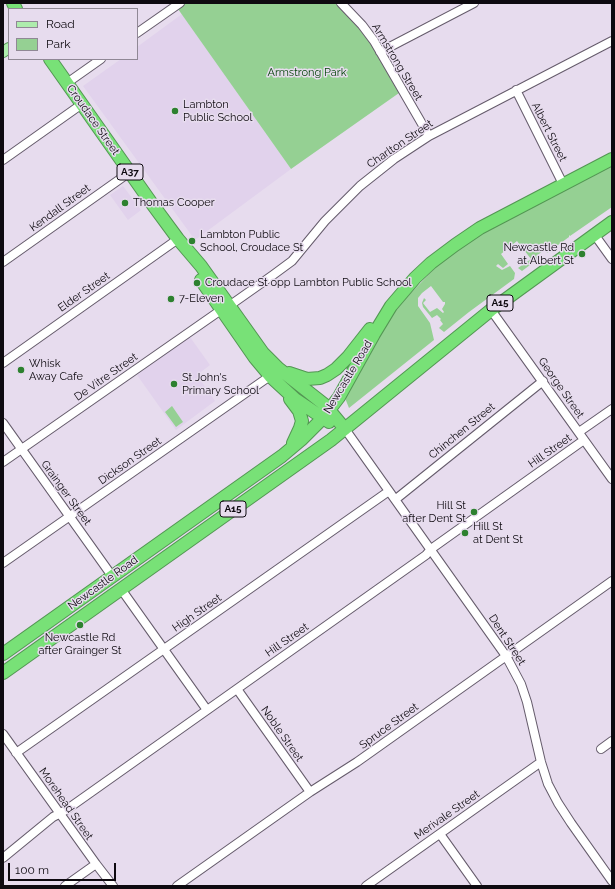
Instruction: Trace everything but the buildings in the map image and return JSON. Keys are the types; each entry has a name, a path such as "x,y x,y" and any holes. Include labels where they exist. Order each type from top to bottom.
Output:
{"highway":[{"name":"Croudace Street","path":"51,60 178,239 201,266 255,358 280,386 326,414"},
{"name":"Newcastle Road","path":"3,654 290,449 326,414 343,390 391,306 418,275 455,245 485,225 612,159"},
{"name":"Newcastle Road","path":"3,673 345,429 491,310 612,222"},
{"name":"A37","path":"271,361 287,372 304,378 317,378 328,375 348,357 391,306"},
{"name":"Croudace Street","path":"225,308 271,361 326,414 345,429"},
{"path":"280,386 298,410 302,421 290,449"}],"street":[{"path":"138,32 180,3"},
{"name":"Armstrong Street","path":"341,3 362,25 380,52 428,136"},
{"path":"380,52 463,5 474,3"},
{"name":"Charlton Street","path":"225,308 283,269 299,253 325,221 360,186 384,166 428,136 612,41"},
{"path":"67,83 100,60"},
{"name":"Albert Street","path":"516,90 564,184"},
{"path":"3,160 82,104"},
{"name":"Kendall Street","path":"3,262 130,172"},
{"path":"594,234 612,259"},
{"name":"Elder Street","path":"3,363 178,239"},
{"name":"De Vitre Street","path":"3,462 225,308"},
{"name":"George Street","path":"491,310 612,479"},
{"name":"Dickson Street","path":"3,563 270,376"},
{"name":"Chinchen Street","path":"396,499 543,381"},
{"path":"579,432 612,409"},
{"name":"Grainger Street","path":"3,423 112,576"},
{"name":"Dent Street","path":"345,429 506,656 521,684 527,702 541,762 548,784 558,803 612,881"},
{"name":"Hill Street","path":"3,858 54,817 426,555 431,549 584,440"},
{"name":"High Street","path":"16,753 389,491"},
{"name":"Spruce Street","path":"177,886 310,792 357,762 612,581"},
{"path":"121,589 207,710"},
{"name":"Noble Street","path":"237,689 310,792"},
{"name":"Morehead Street","path":"3,734 113,886"},
{"path":"601,749 612,741"},
{"name":"Merivale Street","path":"366,886 541,762"},
{"path":"440,834 477,886"},
{"path":"65,886 96,864"}],"shaded area":[{"name":"Lambton Public School","path":"182,14 291,169 195,240 83,86 120,60 138,60 138,46"},
{"name":"Thomas Cooper","path":"123,186 141,210 128,220 110,195"},
{"name":"St John's Primary School","path":"190,337 210,365 197,375 215,401 176,430 137,375"}],"green space":[{"name":"Armstrong Park","path":"186,3 335,3 354,21 371,44 399,93 291,169 178,9"},
{"path":"612,166 612,207 570,236 569,235 569,237 547,253 546,249 536,256 538,259 522,271 518,268 531,259 517,241 501,254 508,264 503,268 498,264 496,266 502,270 510,266 515,273 514,279 444,332 439,328 443,324 440,320 441,319 437,315 432,318 423,307 422,303 424,298 426,300 423,303 430,312 437,308 443,313 444,312 442,309 445,302 443,302 431,286 422,293 418,298 418,306 430,323 434,340 349,408 345,398 374,343 392,315 407,297 442,261 470,240 500,223"},
{"path":"172,406 183,422 176,427 165,412"}],"place":[{"name":"Lambton Public School","path":"175,111"},
{"name":"Thomas Cooper","path":"125,203"},
{"name":"Lambton Public School, Croudace St","path":"192,241"},
{"name":"Newcastle Rd at Albert St","path":"582,254"},
{"name":"Croudace St opp Lambton Public School","path":"197,283"},
{"name":"7-Eleven","path":"171,299"},
{"name":"Whisk Away Cafe","path":"21,370"},
{"name":"St John's Primary School","path":"174,384"},
{"name":"Hill St after Dent St","path":"474,512"},
{"name":"Hill St at Dent St","path":"465,533"},
{"name":"Newcastle Rd after Grainger St","path":"80,625"}]}
